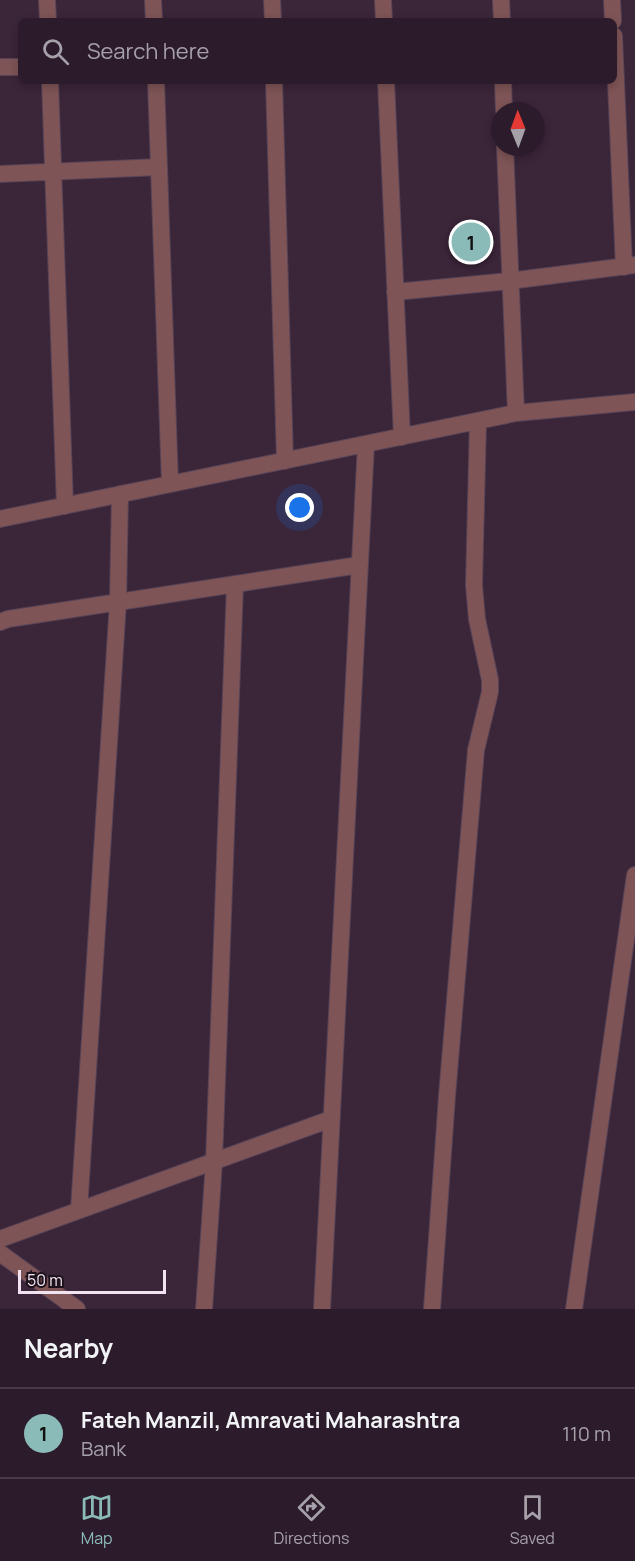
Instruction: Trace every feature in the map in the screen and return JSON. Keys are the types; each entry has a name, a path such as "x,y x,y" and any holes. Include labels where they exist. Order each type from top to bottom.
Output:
{"street":[{"path":"47,0 48,18"},
{"path":"153,0 154,18"},
{"path":"272,0 273,18"},
{"path":"383,0 384,18"},
{"path":"501,0 502,18"},
{"path":"612,0 613,18"},
{"path":"0,67 18,67"},
{"path":"395,292 629,266 617,82"},
{"path":"50,84 65,506"},
{"path":"156,84 170,484"},
{"path":"274,84 285,460"},
{"path":"386,84 402,437"},
{"path":"503,84 504,102"},
{"path":"505,156 516,413"},
{"path":"0,174 159,168"},
{"path":"0,519 516,413 635,402"},
{"path":"432,1309 476,750 490,692 490,680 477,619 474,585 478,421"},
{"path":"322,1309 366,444"},
{"path":"79,1210 118,602 120,494"},
{"path":"0,622 359,566"},
{"path":"204,1309 214,1162 235,584"},
{"path":"574,1309 635,875"},
{"path":"0,1239 331,1119"},
{"path":"0,1253 58,1303 76,1309"}],"place":[{"name":"Fateh Manzil, Amravati Maharashtra","path":"471,242"}]}
